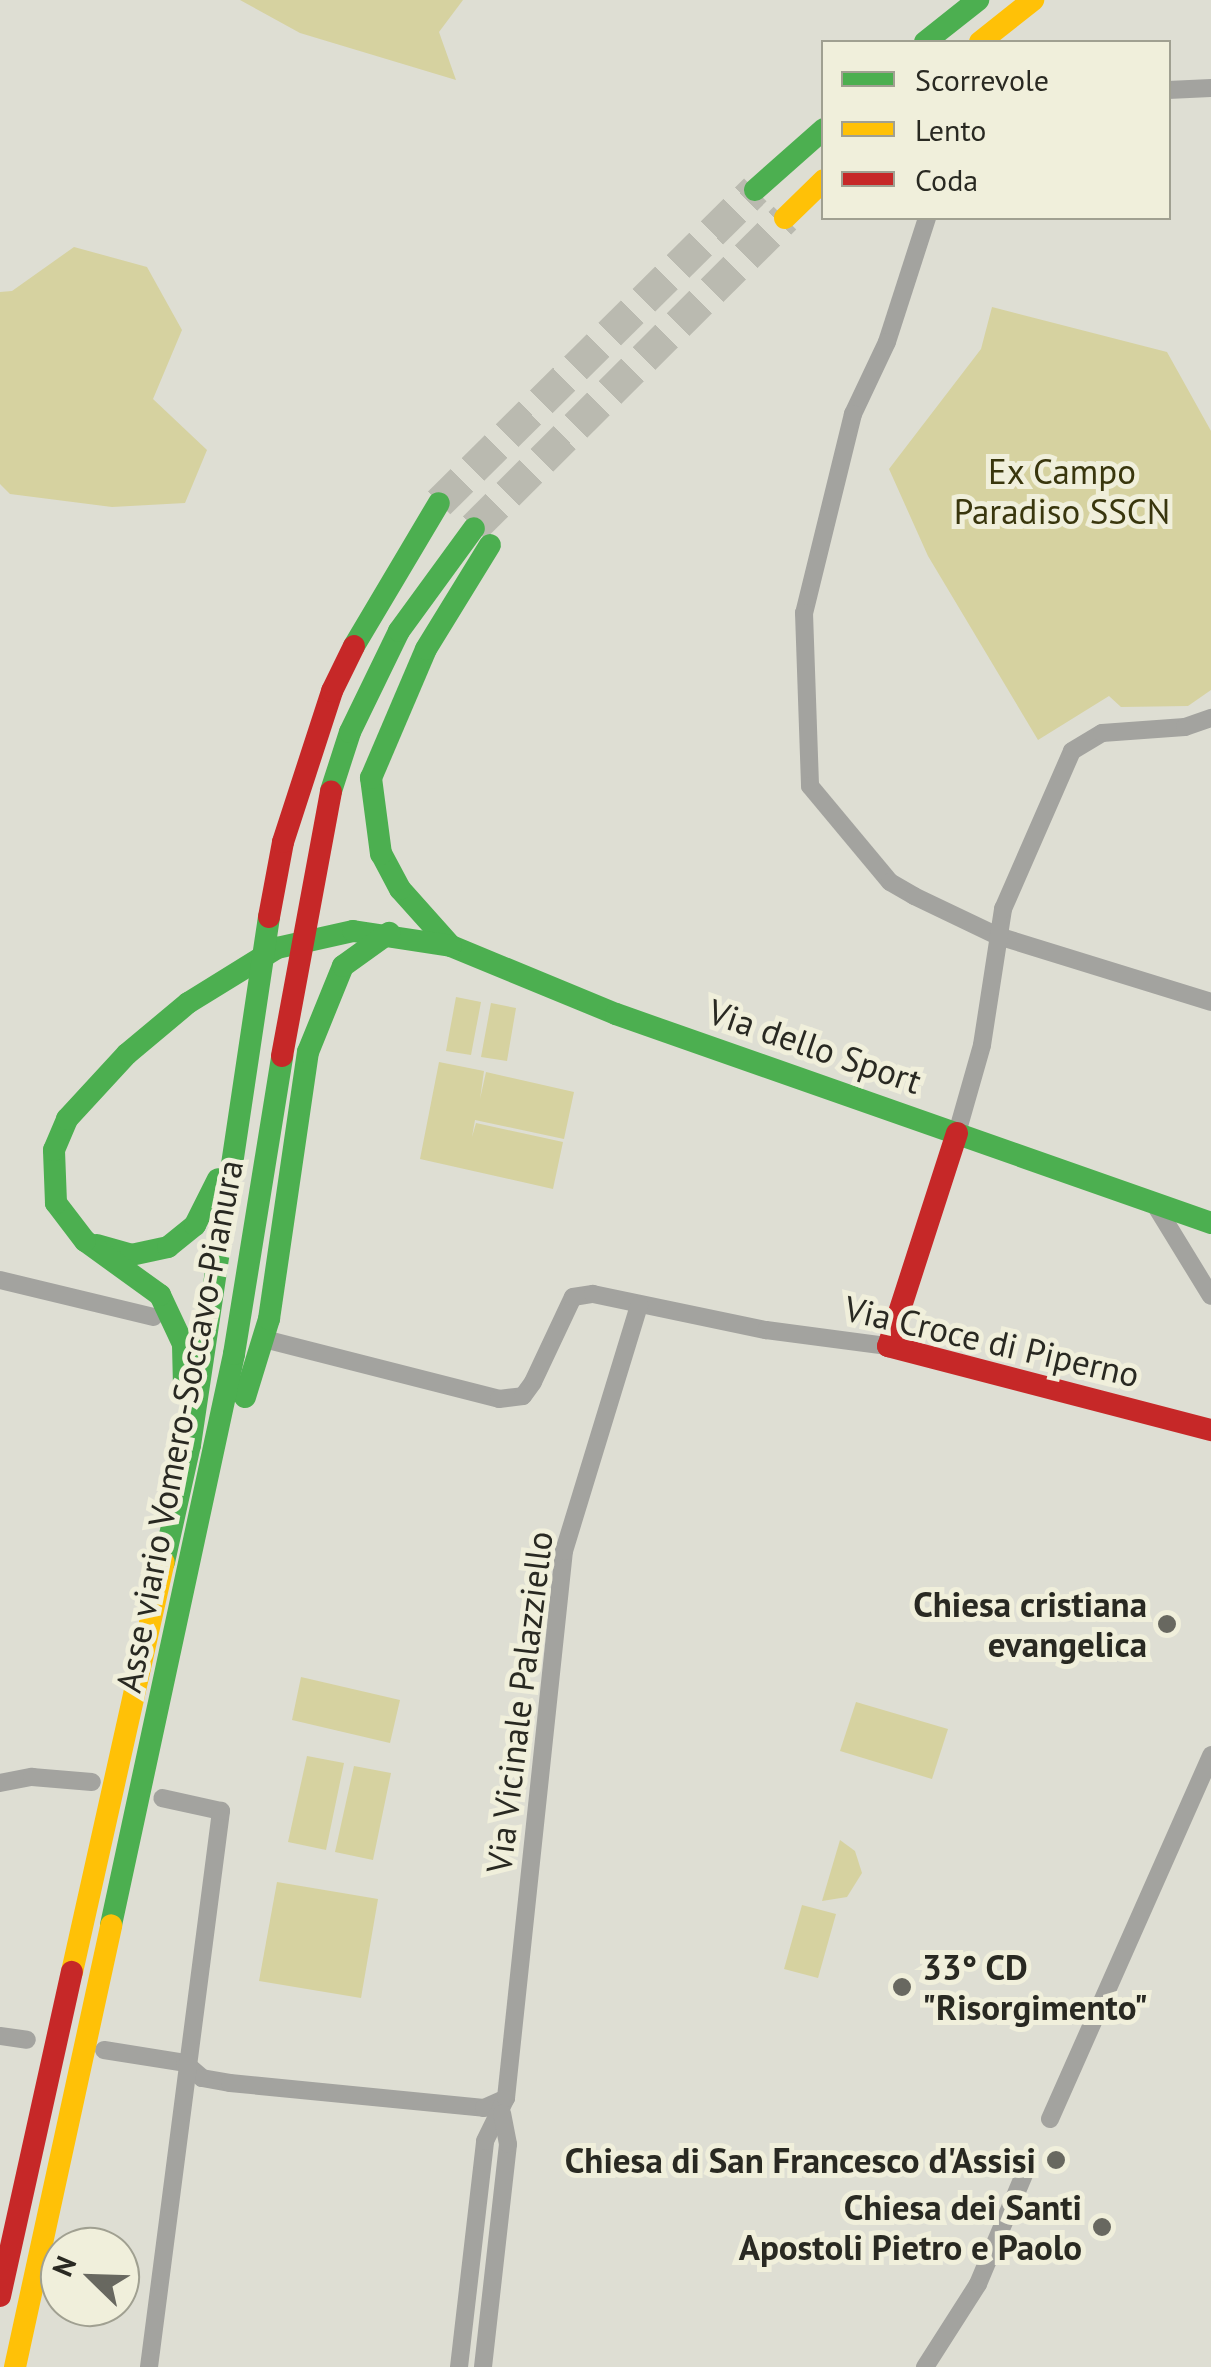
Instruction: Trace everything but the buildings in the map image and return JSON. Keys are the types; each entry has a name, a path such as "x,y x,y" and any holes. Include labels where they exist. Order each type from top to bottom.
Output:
{"main road":[{"path":"928,40 978,0"},
{"path":"982,40 1032,0"},
{"path":"755,190 821,132"},
{"path":"785,218 821,183"},
{"name":"Asse viario Vomero-Soccavo-Pianura","path":"0,2296 170,1534 213,1306 234,1126 280,857 303,772 332,692 414,538 439,503"},
{"name":"Asse viario Vomero-Soccavo-Pianura","path":"15,2367 193,1564 234,1354 320,826 350,732 398,631 450,558 482,536 474,570 387,729 372,778 381,854 400,889 451,946"},
{"path":"193,1564 269,1320 308,1052 324,1002 350,958 390,933"},
{"name":"Via dello Sport","path":"170,1534 185,1369 180,1332 160,1295 85,1240 56,1203 50,1179 66,1120 90,1090 188,1003 277,948 314,936 390,933 451,946 616,1014 957,1133 1157,1208 1211,1223"},
{"path":"85,1240 131,1256 168,1248 212,1198 234,1126"},
{"path":"888,1346 957,1133"},
{"name":"Via Croce di Piperno","path":"888,1346 1211,1430"}],"street":[{"path":"1171,90 1211,88"},
{"path":"926,220 887,342 853,414 804,613 810,786 890,882 998,936 1211,1002"},
{"path":"957,1133 982,1045 1002,910 1072,751 1102,733 1186,727 1211,718"},
{"path":"1157,1208 1211,1296"},
{"path":"0,1280 154,1317"},
{"name":"Via Croce di Piperno","path":"272,1341 499,1399 523,1396 573,1297 888,1346"},
{"name":"Via Vicinale Palazziello","path":"482,2367 508,2144 504,2106 564,1551 639,1305"},
{"path":"1050,2119 1211,1754"},
{"path":"0,1782 92,1782"},
{"path":"150,2367 185,2063 221,1812 162,1798"},
{"path":"0,2036 27,2040"},
{"path":"104,2050 185,2063 202,2078 396,2101 504,2106"},
{"name":"Via Vicinale Palazziello","path":"459,2367 484,2140 504,2106"},
{"path":"925,2367 978,2284 1026,2170"}],"green space":[{"path":"240,0 463,0 439,32 456,80 300,33"},
{"path":"74,247 147,267 182,330 153,399 207,450 185,503 112,507 10,494 0,484 0,292 12,291"},
{"name":"Ex Campo Paradiso SSCN","path":"992,307 1167,352 1211,431 1211,690 1188,706 1121,707 1109,696 1038,740 928,556 889,469 981,349"},
{"path":"456,997 481,1002 471,1055 446,1051"},
{"path":"491,1003 516,1008 507,1061 481,1057"},
{"path":"439,1062 484,1071 480,1099 486,1072 574,1092 564,1139 475,1120 472,1137 476,1123 563,1142 553,1189 420,1159"},
{"path":"301,1677 400,1700 390,1743 292,1720"},
{"path":"856,1702 948,1729 932,1779 840,1751"},
{"path":"307,1756 344,1763 326,1850 288,1842"},
{"path":"354,1766 391,1773 373,1860 335,1852"},
{"path":"840,1840 855,1851 862,1873 847,1897 822,1901"},
{"path":"277,1882 378,1899 361,1998 259,1981"},
{"path":"802,1905 836,1914 818,1978 784,1969"}],"tunnel":[{"path":"439,503 755,190"},
{"path":"474,528 785,218"}],"traffic: fast":[{"path":"928,40 978,0"},
{"path":"755,190 821,132"},
{"path":"354,646 439,503"},
{"path":"331,791 350,732 399,631 474,528"},
{"path":"451,946 400,889 381,854 371,778 426,649 490,545"},
{"path":"164,1562 190,1445 269,917"},
{"path":"184,1386 183,1344 160,1295 85,1241 56,1203 54,1150 67,1119 127,1054 188,1003 277,948 353,931 451,946"},
{"path":"245,1397 269,1319 308,1052 343,966 389,933"},
{"path":"451,946 616,1014 1211,1223"},
{"path":"111,1925 234,1354 282,1056"},
{"path":"97,1245 131,1255 168,1247 195,1225 218,1179"}],"traffic: slow":[{"path":"983,40 1033,0"},
{"path":"785,218 821,183"},
{"path":"72,1972 164,1562"},
{"path":"15,2367 111,1925"}],"traffic: jam":[{"path":"269,917 283,842 332,691 354,646"},
{"path":"282,1056 331,791"},
{"path":"957,1133 888,1346 1211,1430"},
{"path":"0,2296 72,1972"}],"place":[{"name":"Chiesa cristiana evangelica","path":"1167,1624"},
{"name":"33° CD \"Risorgimento\"","path":"902,1987"},
{"name":"Chiesa di San Francesco d'Assisi","path":"1056,2160"},
{"name":"Chiesa dei Santi Apostoli Pietro e Paolo","path":"1102,2227"}]}
